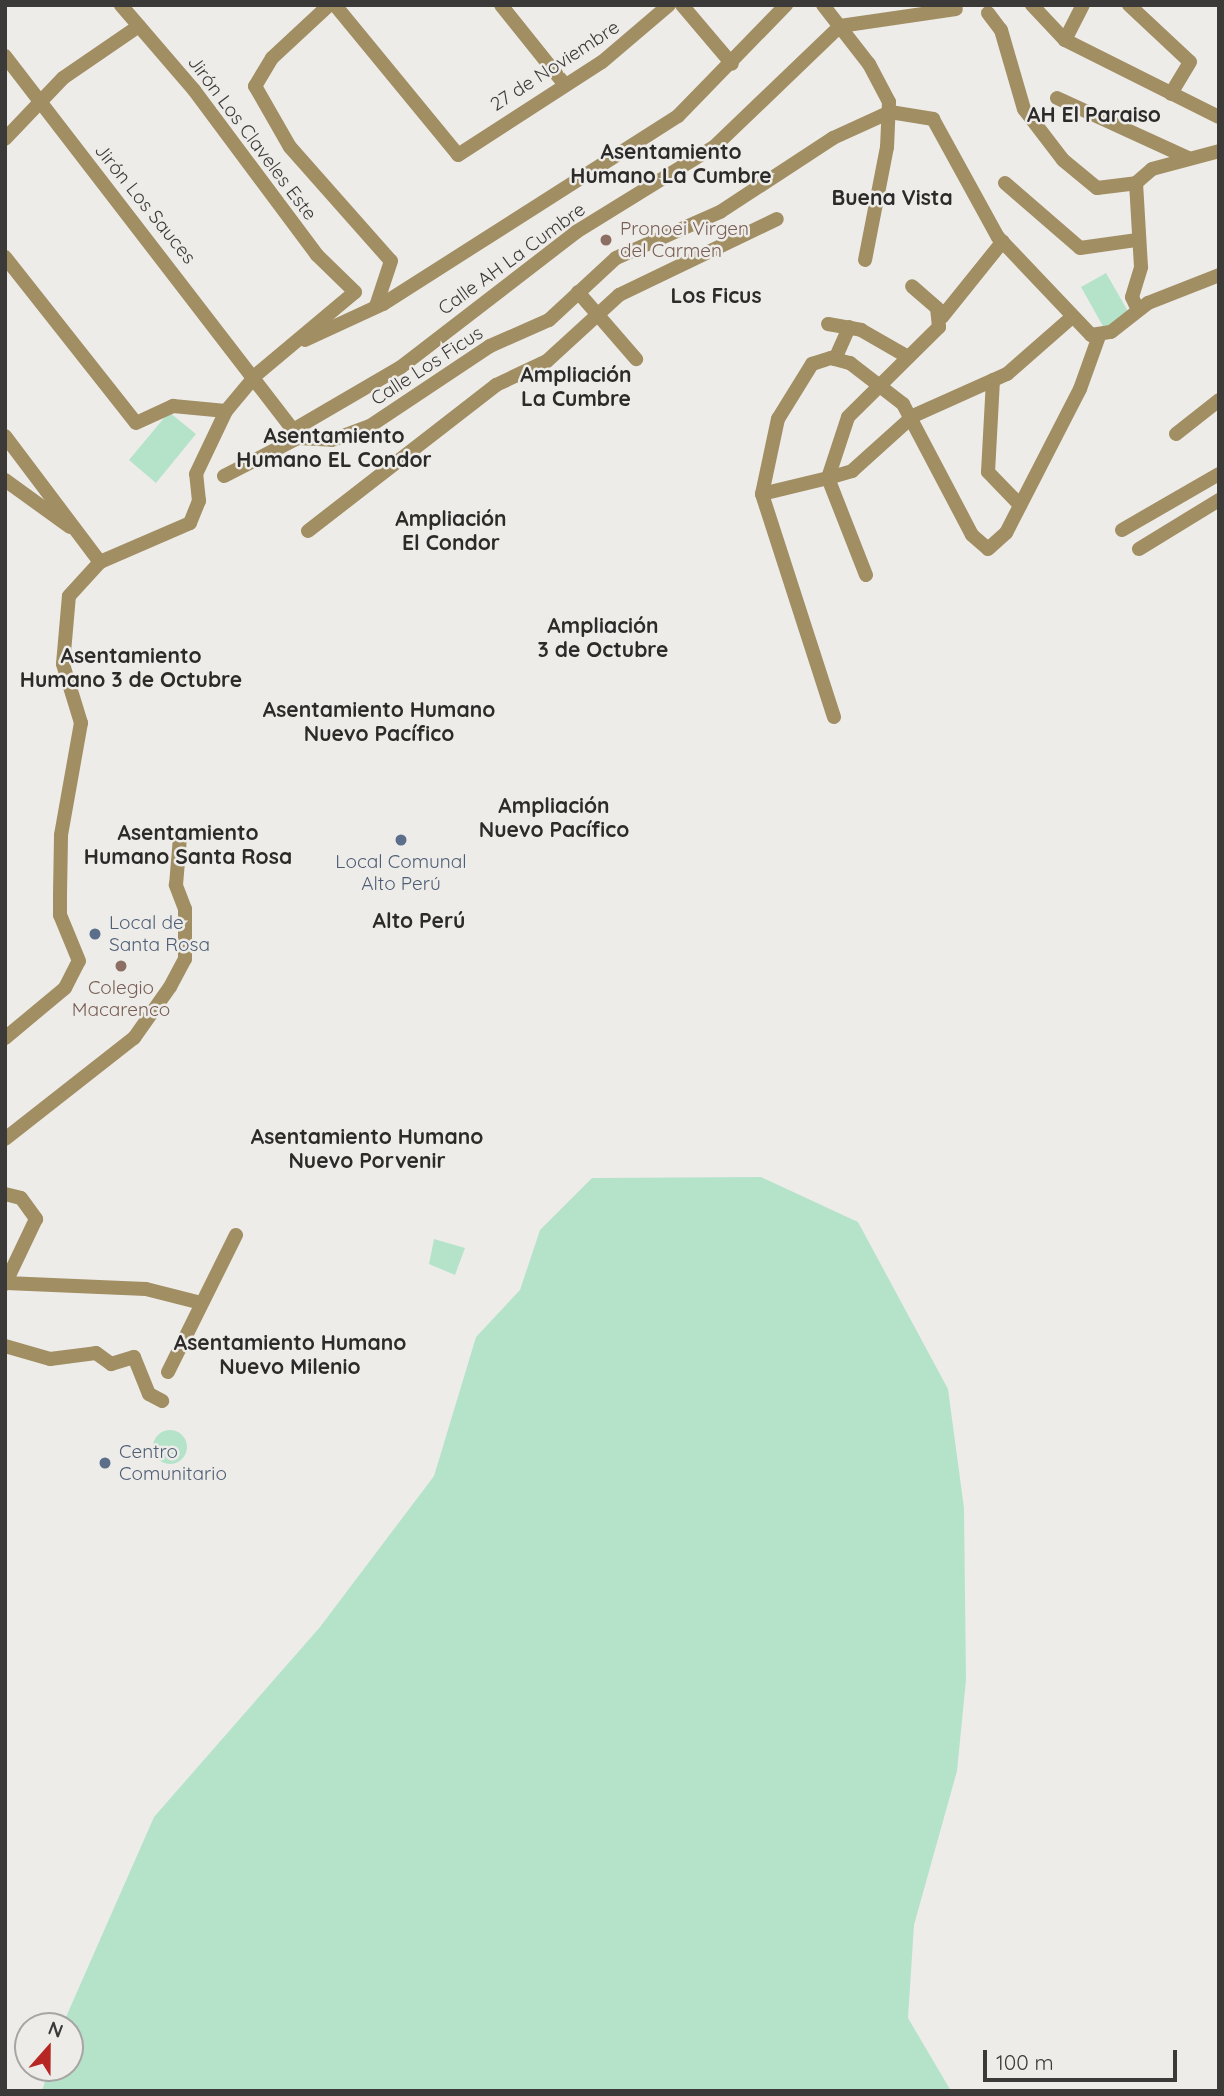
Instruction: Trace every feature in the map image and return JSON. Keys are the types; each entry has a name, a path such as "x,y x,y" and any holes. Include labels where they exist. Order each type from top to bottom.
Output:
{"street":[{"path":"329,5 272,58 255,86 290,147 391,261 389,282 375,307"},
{"name":"27 de Noviembre","path":"335,5 458,155 565,85 669,5"},
{"path":"501,5 565,85"},
{"path":"682,5 732,64"},
{"path":"5,1038 55,998 77,969 60,894 61,835 81,723 61,636 69,596 100,562 190,523 199,501 196,474 226,411 256,375 291,347 375,307 678,116 732,64 786,5"},
{"path":"824,5 869,64 890,112 866,260"},
{"path":"1032,5 1065,40 1219,117"},
{"path":"1065,40 1083,5"},
{"path":"1129,5 1190,62 1171,94"},
{"name":"Jirón Los Claveles Este","path":"123,6 317,255 355,292 291,347"},
{"path":"840,26 956,9"},
{"path":"988,13 1001,30 1024,109 1063,160 1097,188 1136,183 1152,169 1219,151"},
{"path":"5,139 39,102 92,55 139,26"},
{"name":"Calle AH La Cumbre","path":"296,434 401,367 576,232 715,146 840,26"},
{"name":"Jirón Los Sauces","path":"5,55 39,102 256,375 296,434"},
{"path":"1057,98 1188,158"},
{"path":"890,112 933,119 1003,241 1071,318 1099,336"},
{"name":"Calle Los Ficus","path":"224,476 296,434 332,440 370,426 490,346 549,320 616,258 720,212 833,138 890,112"},
{"path":"1005,183 1080,248 1138,240"},
{"path":"1136,183 1140,267 1132,297 1138,310"},
{"path":"308,531 496,385 547,361 596,315 650,277 777,219"},
{"path":"866,575 828,478 839,432 908,357 1003,241"},
{"path":"5,257 136,423 173,406 226,411"},
{"path":"834,717 762,494 778,419 812,364 835,359 882,383 913,416 981,547 996,544 1020,505 1080,389 1099,336 1138,310 1219,275"},
{"path":"912,286 942,317"},
{"path":"578,292 636,359"},
{"path":"762,494 852,471 913,416 993,380 1071,318"},
{"path":"828,324 849,327 908,357"},
{"path":"835,359 849,327"},
{"path":"993,380 988,472 1020,505"},
{"path":"1176,434 1219,400"},
{"path":"5,436 100,562"},
{"path":"1122,530 1219,474"},
{"path":"5,480 77,531"},
{"path":"1139,549 1219,500"},
{"path":"5,1139 134,1038 170,987 185,959 185,909 177,885 180,837"},
{"path":"5,1194 21,1198 36,1219 6,1283 146,1289 201,1303"},
{"path":"168,1373 236,1235"},
{"path":"5,1346 50,1360 96,1353 111,1364 134,1357 149,1394 162,1401"}],"green space":[{"path":"1106,273 1129,313 1104,328 1081,287"},
{"path":"169,412 196,434 156,483 129,460"},
{"path":"761,1177 858,1222 948,1389 964,1508 966,1680 957,1771 914,1925 908,2018 951,2091 42,2091 45,2082 84,2082 84,2012 68,2012 154,1817 320,1627 434,1476 476,1337 520,1290 540,1230 592,1178"},
{"path":"434,1239 465,1248 455,1275 429,1264"},
{"path":"170,1430 182,1435 187,1447 182,1459 170,1464 158,1459 153,1447 158,1435"}],"place":[{"name":"Pronoei Virgen del Carmen","path":"606,240"},
{"name":"Local Comunal Alto Perú","path":"401,840"},
{"name":"Local de Santa Rosa","path":"95,934"},
{"name":"Colegio Macarenco","path":"121,966"},
{"name":"Centro Comunitario","path":"105,1463"}],"district":[{"name":"AH El Paraiso","path":"1094,114"},
{"name":"Asentamiento Humano La Cumbre","path":"671,163"},
{"name":"Buena Vista","path":"892,197"},
{"name":"Los Ficus","path":"716,295"},
{"name":"Ampliación La Cumbre","path":"576,386"},
{"name":"Asentamiento Humano EL Condor","path":"334,447"},
{"name":"Ampliación El Condor","path":"451,530"},
{"name":"Ampliación 3 de Octubre","path":"603,637"},
{"name":"Asentamiento Humano 3 de Octubre","path":"131,667"},
{"name":"Asentamiento Humano Nuevo Pacífico","path":"379,721"},
{"name":"Ampliación Nuevo Pacífico","path":"554,817"},
{"name":"Asentamiento Humano Santa Rosa","path":"188,844"},
{"name":"Alto Perú","path":"419,920"},
{"name":"Asentamiento Humano Nuevo Porvenir","path":"367,1148"},
{"name":"Asentamiento Humano Nuevo Milenio","path":"290,1354"}]}
